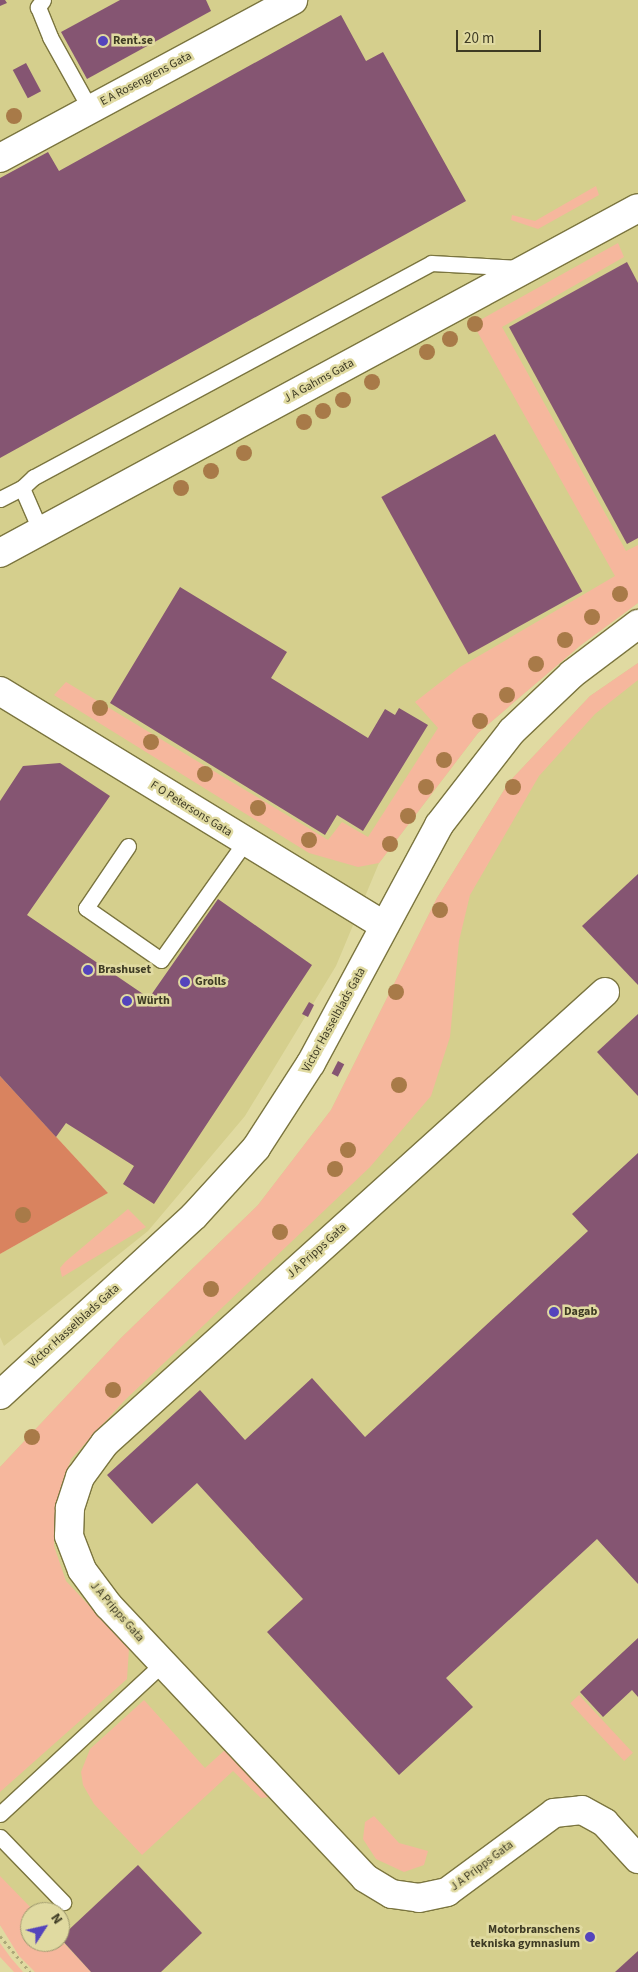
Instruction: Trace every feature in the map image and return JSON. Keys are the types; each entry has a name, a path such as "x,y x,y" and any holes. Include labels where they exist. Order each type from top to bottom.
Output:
{"street":[{"name":"E A Rosengrens Gata","path":"0,158 90,109 263,7 293,0"},
{"name":"J A Gahms Gata","path":"0,552 41,532 638,208"},
{"name":"Victor Hasselblads Gata","path":"0,1395 194,1216 256,1148 311,1062 439,825 512,731 572,674 638,624"},
{"name":"F O Petersons Gata","path":"0,691 384,925"},
{"name":"J A Pripps Gata","path":"606,992 105,1443 80,1477 70,1508 70,1536 82,1570 163,1663 365,1878 392,1894 419,1898 447,1892 554,1812 582,1810 605,1823 638,1859"}],"lane":[{"path":"43,0 38,7 50,37 90,109"},
{"path":"0,499 22,488 34,477 431,264 526,268"},
{"path":"22,488 41,532"},
{"path":"128,846 86,908 161,960 245,842"},
{"path":"0,1814 163,1663"},
{"path":"0,1837 63,1902"}],"path":[{"path":"0,1936 30,1972"}],"shaded area":[{"path":"0,0 638,0 638,603 581,645 478,733 379,863 336,966 245,1116 148,1231 4,1346 0,1337 0,1254 108,1193 0,1076"},
{"path":"596,186 599,195 538,229 511,220 512,215 535,221"},
{"path":"618,243 624,257 502,327 626,551 638,545 638,603 581,645 478,733 379,863 358,867 309,853 54,695 66,682 328,840 342,822 368,837 438,728 415,702 460,667 615,576 473,324"},
{"path":"638,663 638,1972 35,1972 20,1952 70,1952 70,1902 20,1902 20,1952 0,1925 0,1467 121,1338 258,1205 331,1110 437,898 509,782 590,696"},
{"path":"638,663 638,680 595,714 539,776 470,895 459,941 450,1037 431,1096 370,1167 124,1401 71,1459 56,1503 54,1546 66,1581 129,1648 127,1679 0,1792 0,1467 121,1338 258,1205 331,1110 437,898 509,782 590,696"},
{"path":"0,1076 108,1193 0,1254"},
{"path":"128,1209 146,1227 62,1277 60,1268 65,1262"},
{"path":"579,1695 633,1753 624,1761 570,1703"},
{"path":"144,1700 205,1768 226,1749 270,1797 261,1798 233,1771 142,1855 94,1804 83,1785 81,1772 90,1749"},
{"path":"374,1816 399,1843 428,1851 424,1865 404,1872 376,1859 363,1839 365,1822"},
{"path":"0,1876 25,1902 20,1902 20,1952 70,1952 70,1950 91,1972 35,1972 19,1956 0,1925"},
{"path":"0,1943 23,1972 14,1972 0,1957"}],"building":[{"path":"0,0 5,0 7,3 0,6"},
{"path":"120,0 206,0 211,11 87,79 61,32"},
{"path":"341,15 366,61 383,52 466,201 0,458 0,178 48,152 59,171"},
{"path":"26,63 41,91 28,98 13,70"},
{"path":"627,262 638,283 638,538 627,544 509,327"},
{"path":"495,434 582,591 469,654 381,497"},
{"path":"180,587 287,652 271,678 368,738 385,709 395,715 399,708 428,725 363,831 337,815 325,835 110,703"},
{"path":"60,763 110,796 27,915 149,998 218,899 312,965 154,1204 123,1184 134,1166 66,1123 56,1137 0,1076 0,801 23,766"},
{"path":"638,874 638,985 582,926"},
{"path":"309,1002 314,1005 308,1017 302,1014"},
{"path":"638,1014 638,1096 597,1052"},
{"path":"338,1061 344,1064 338,1077 332,1073"},
{"path":"638,1153 638,1584 597,1539 446,1678 473,1707 399,1775 267,1632 303,1599 197,1483 152,1524 107,1475 200,1390 245,1440 312,1378 365,1437 588,1231 572,1214"},
{"path":"638,1638 638,1697 632,1690 603,1717 580,1692"},
{"path":"138,1865 202,1933 161,1972 91,1972 70,1949 70,1929"},
{"path":"638,1951 638,1972 615,1972"}],"place":[{"name":"Rent.se","path":"103,41"},
{"name":"Brashuset","path":"88,970"},
{"name":"Grolls","path":"185,982"},
{"name":"Würth","path":"127,1001"},
{"name":"Dagab","path":"554,1312"},
{"name":"Motorbranschens tekniska gymnasium","path":"590,1937"}]}
